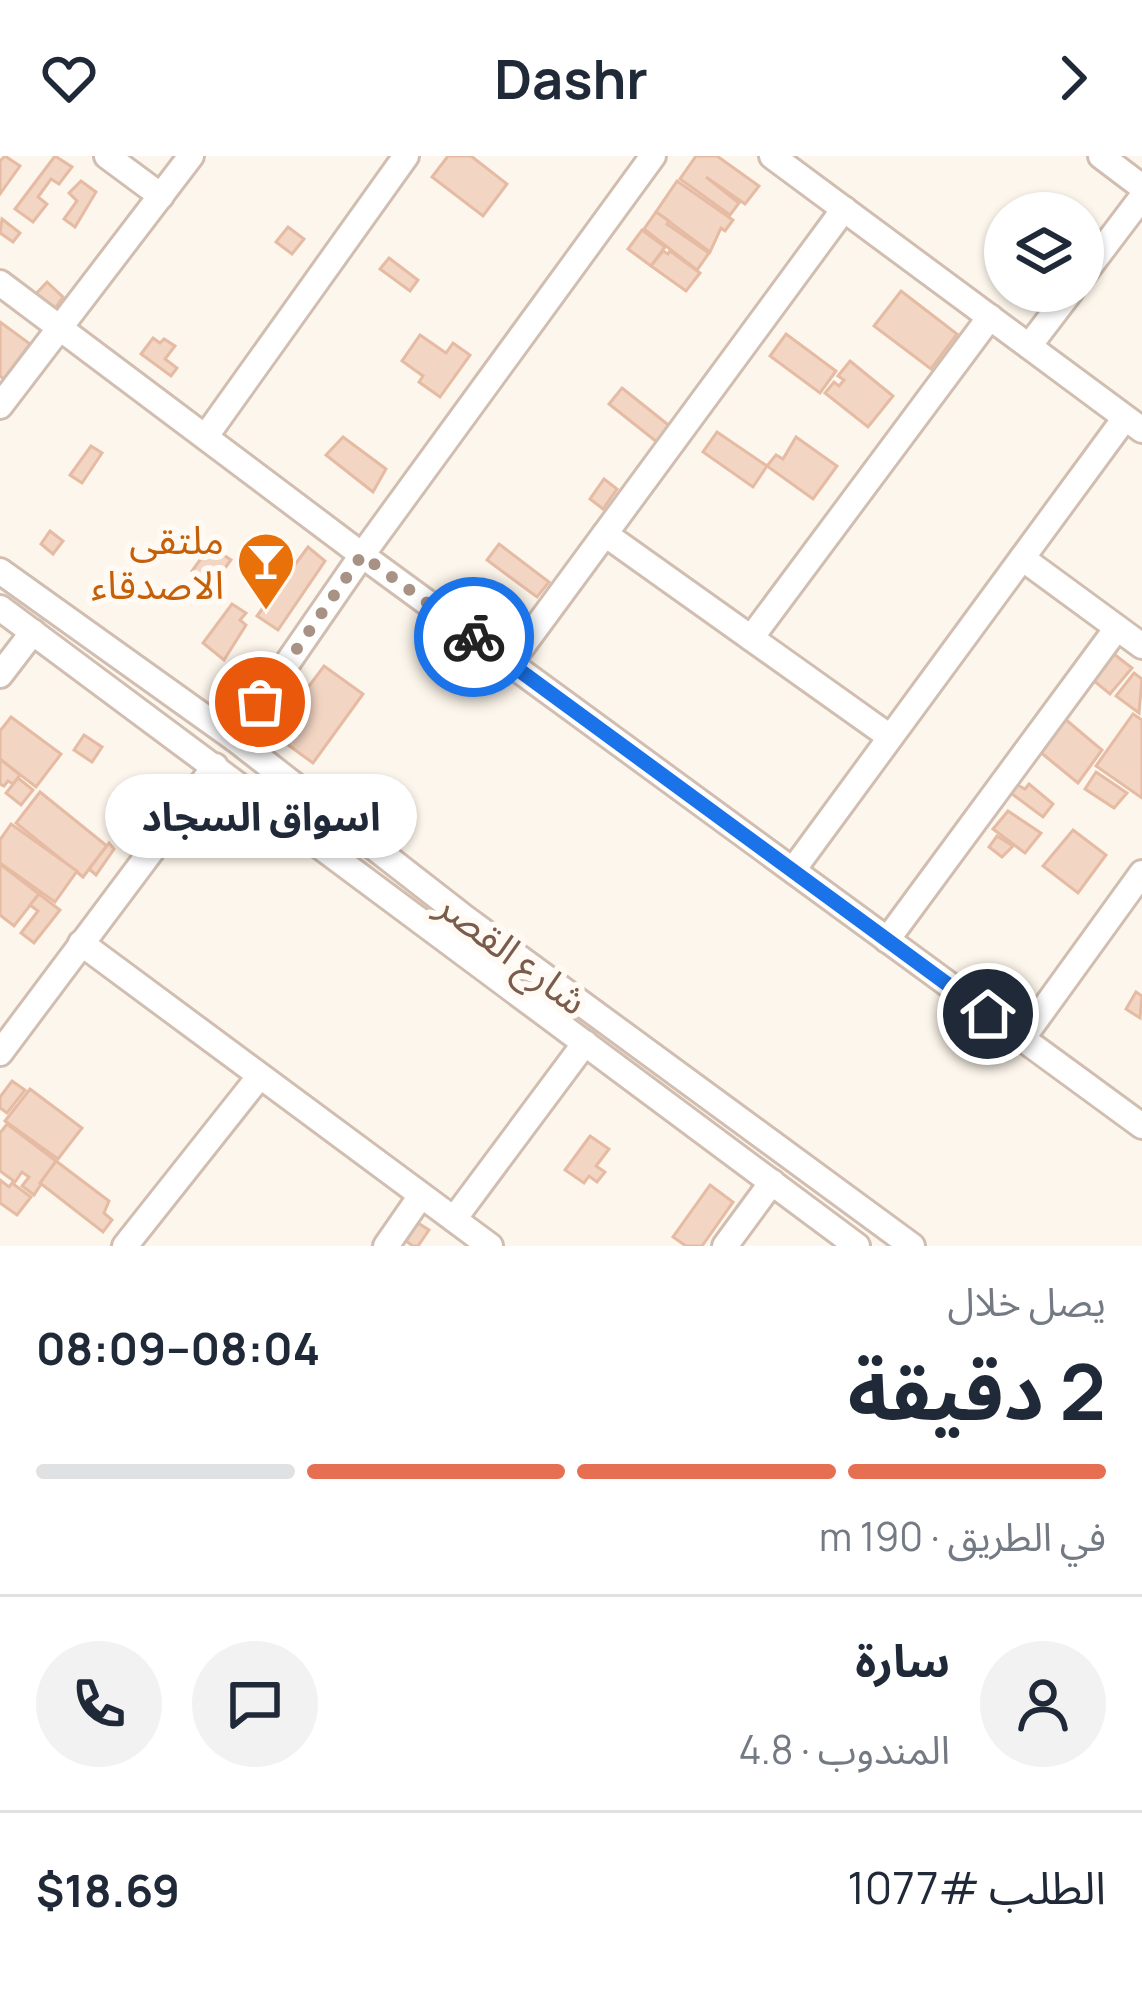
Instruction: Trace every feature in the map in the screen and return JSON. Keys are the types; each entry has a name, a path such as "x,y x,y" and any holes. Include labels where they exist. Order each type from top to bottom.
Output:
{"street":[{"path":"107,156 161,196"},
{"path":"0,406 191,156"},
{"path":"206,436 406,156"},
{"path":"235,739 362,555 653,156"},
{"path":"772,156 1133,424 1022,558 793,870"},
{"path":"1101,156 1142,187"},
{"path":"1104,247 1142,197"},
{"path":"510,663 844,209"},
{"path":"0,283 362,555 1142,1126"},
{"path":"1029,346 1055,312"},
{"path":"751,638 990,317"},
{"path":"605,534 890,736"},
{"path":"1022,558 1142,646"},
{"name":"شارع القصر","path":"0,571 235,739 507,949 912,1246"},
{"name":"شارع القصر","path":"0,608 857,1246"},
{"path":"887,940 1117,628"},
{"path":"0,675 33,632"},
{"path":"0,1053 215,766"},
{"path":"1022,1039 1142,873"},
{"path":"421,922 437,915 439,897"},
{"path":"81,943 490,1246"},
{"path":"488,972 490,956 507,949"},
{"path":"454,1219 585,1043"},
{"path":"124,1246 260,1077"},
{"path":"725,1246 772,1183"},
{"path":"386,1246 420,1197"}],"building":[{"path":"5,156 20,166 0,194 0,161"},
{"path":"55,156 72,167 59,184 51,179 38,197 47,204 33,222 15,209"},
{"path":"448,156 471,156 507,184 483,216 432,177"},
{"path":"696,156 717,156 759,186 745,204 706,177 739,203 730,215 680,179"},
{"path":"81,181 96,192 75,227 64,219 77,201 69,193"},
{"path":"677,181 733,220 725,231 721,228 710,252 656,212"},
{"path":"656,212 709,253 697,270 644,229"},
{"path":"2,219 20,233 13,242 0,233"},
{"path":"288,227 304,239 292,254 276,242"},
{"path":"642,230 665,247 651,266 628,249"},
{"path":"663,251 700,273 686,291 651,266"},
{"path":"389,258 418,280 410,291 380,269"},
{"path":"47,282 63,297 52,313 31,299"},
{"path":"901,291 957,334 931,369 874,326"},
{"path":"0,322 30,344 4,379 0,376"},
{"path":"786,334 836,371 820,393 770,356"},
{"path":"420,335 446,353 453,343 470,355 440,397 402,361"},
{"path":"153,338 175,346 165,359 177,368 171,376 141,354"},
{"path":"850,361 893,396 868,427 825,393 834,382 839,386 844,380 838,376"},
{"path":"622,388 671,427 658,443 609,404"},
{"path":"717,432 767,466 753,487 703,452"},
{"path":"343,437 386,469 373,492 326,455"},
{"path":"796,437 837,466 813,499 767,466 776,455 783,459"},
{"path":"91,446 102,453 82,483 70,475"},
{"path":"604,479 617,489 603,509 590,499"},
{"path":"50,531 63,541 53,554 41,544"},
{"path":"499,544 549,582 537,597 487,560"},
{"path":"210,546 231,560 212,586 192,571"},
{"path":"308,547 325,561 278,630 257,616"},
{"path":"232,604 246,613 240,620 246,625 224,660 203,643"},
{"path":"1110,651 1132,668 1110,694 1088,676"},
{"path":"324,666 363,694 313,763 273,734"},
{"path":"1134,673 1142,679 1139,713 1116,696"},
{"path":"1133,714 1142,720 1142,798 1096,766"},
{"path":"11,717 61,754 36,787 0,759 0,731"},
{"path":"1065,719 1102,750 1078,783 1039,751"},
{"path":"84,735 102,747 92,762 74,750"},
{"path":"0,759 20,775 13,784 0,784"},
{"path":"1096,772 1127,793 1114,808 1085,789"},
{"path":"18,778 33,790 21,805 6,793"},
{"path":"1014,783 1025,789 1029,784 1053,804 1043,817 1008,791"},
{"path":"40,792 107,846 83,877 16,823"},
{"path":"1008,811 1041,833 1025,853 993,829"},
{"path":"11,824 77,871 55,902 0,863 0,840"},
{"path":"1073,830 1106,855 1078,893 1043,866"},
{"path":"997,836 1013,846 1002,857 989,847"},
{"path":"109,843 114,849 96,875 89,869"},
{"path":"0,864 39,894 14,926 0,915"},
{"path":"39,894 60,910 34,943 21,933 38,911 30,905"},
{"path":"1136,992 1142,996 1140,1018 1126,1009"},
{"path":"12,1081 25,1090 7,1113 0,1108 0,1097"},
{"path":"30,1089 82,1128 58,1159 5,1121"},
{"path":"7,1124 56,1161 34,1195 22,1186 29,1177 22,1172 15,1182 0,1171 0,1133"},
{"path":"590,1136 609,1149 596,1166 605,1172 597,1182 589,1176 584,1183 565,1170"},
{"path":"56,1161 109,1201 104,1213 112,1220 103,1232 40,1183"},
{"path":"0,1180 31,1197 17,1215 0,1203"},
{"path":"710,1185 733,1202 702,1246 686,1246 673,1237"},
{"path":"418,1223 429,1230 413,1246 406,1241"}],"way so far":[{"path":"260,702 362,555 474,637"}],"place":[{"name":"ملتقى الاصدقاء","path":"266,612"},
{"name":"اسواق السجاد","path":"260,702"}],"route":[{"path":"474,637 988,1014"}]}
